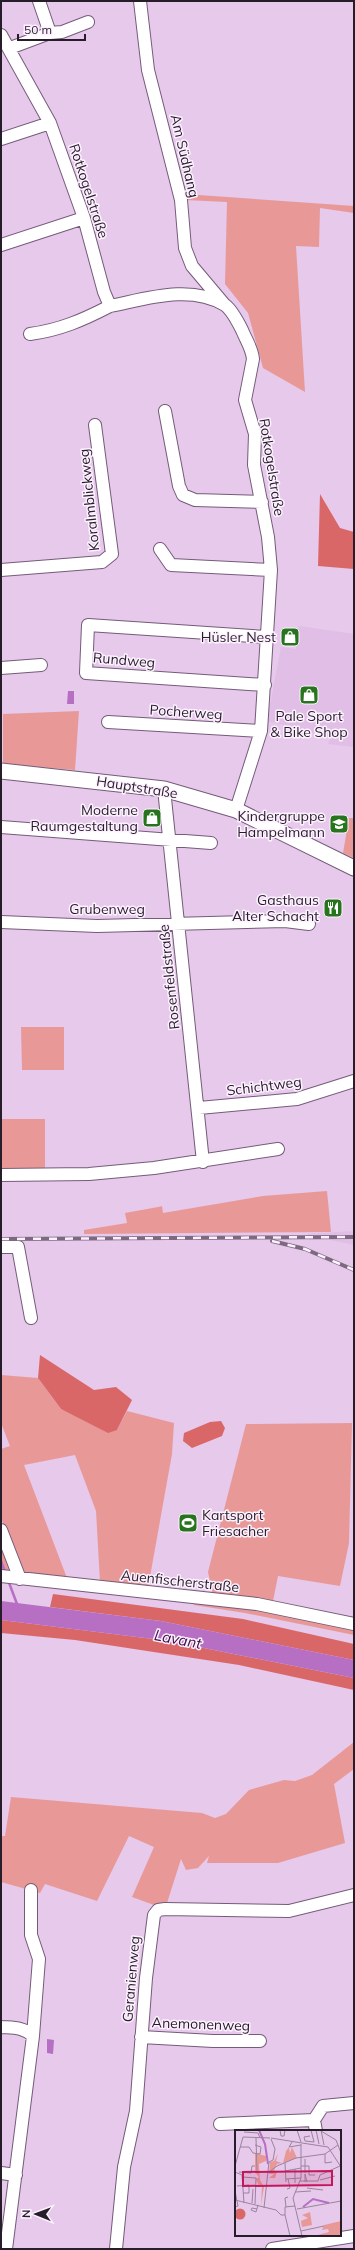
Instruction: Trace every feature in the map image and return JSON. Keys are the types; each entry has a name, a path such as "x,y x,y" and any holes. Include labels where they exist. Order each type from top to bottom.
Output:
{"main road":[{"name":"Hauptstraße","path":"1,771 164,789 236,810 354,868"}],"street":[{"path":"39,1 50,33"},
{"name":"Am Südhang","path":"140,1 148,70 181,200 185,248 192,266 226,305"},
{"path":"10,48 50,33 62,32 88,22"},
{"name":"Rotkogelstraße","path":"1,35 10,48 50,123 84,218 104,292 110,306"},
{"path":"1,139 50,123"},
{"path":"1,244 84,218"},
{"path":"30,334 51,331 78,323 110,306 190,294 226,305"},
{"name":"Rotkogelstraße","path":"226,305 236,320 254,359 245,400 254,434 254,465 268,537 271,570 261,731 236,810"},
{"path":"164,411 179,486 183,495 195,500 262,502"},
{"name":"Koralmblickweg","path":"1,570 102,562 112,554 96,425"},
{"path":"160,549 171,565 271,570"},
{"name":"Rundweg","path":"265,685 86,674 88,625 266,636"},
{"path":"1,668 41,665"},
{"name":"Pocherweg","path":"108,722 261,731"},
{"name":"Rosenfeldstraße","path":"164,789 203,1162"},
{"path":"1,827 96,836 170,839 211,843"},
{"name":"Grubenweg","path":"1,922 97,926 285,921 308,924"},
{"name":"Schichtweg","path":"198,1108 297,1099 354,1080"},
{"path":"1,1175 88,1174 154,1168 203,1162 278,1149"},
{"path":"1,1247 18,1247 31,1318"},
{"path":"1,1530 17,1578"},
{"name":"Auenfischerstraße","path":"1,1576 258,1604 354,1624"},
{"path":"6,2249 33,2036 39,1959 31,1935 32,1890"},
{"name":"Geranienweg","path":"116,2249 124,2167 136,2111 152,1923 158,1910 289,1911 354,1895"},
{"path":"1,2027 20,2028 27,2030 33,2036"},
{"name":"Anemonenweg","path":"142,2037 213,2041 260,2041"},
{"path":"220,2124 315,2125 323,2106 354,2103"},
{"path":"1,2174 16,2175"},
{"path":"272,2249 333,2241 354,2236"}],"shaded area":[{"path":"184,194 354,206 354,213 320,208 319,247 296,246 305,392 263,368 248,313 225,284 227,202 185,200"},
{"path":"320,494 340,528 354,532 354,569 318,566"},
{"path":"299,626 354,634 354,747 328,744 331,737 267,721 281,647 296,649"},
{"path":"79,711 75,770 3,764 3,714"},
{"path":"349,818 354,818 354,858 343,853"},
{"path":"21,1027 64,1027 64,1070 22,1070"},
{"path":"1,1119 45,1119 45,1172 1,1171"},
{"path":"327,1191 331,1232 84,1234 84,1230 127,1223 125,1213 162,1206 163,1213 263,1196"},
{"path":"354,1231 354,1245 331,1240 309,1240 308,1234"},
{"path":"40,1355 94,1390 116,1387 132,1400 117,1430 108,1433 61,1409 38,1378"},
{"path":"1,1375 38,1378 61,1409 117,1430 127,1411 174,1423 172,1454 148,1588 100,1582 96,1511 75,1455 24,1465 67,1578 27,1574 20,1567 1,1518 1,1449 10,1446 1,1423"},
{"path":"221,1421 225,1428 222,1436 192,1448 183,1441 184,1433 210,1422"},
{"path":"352,1423 349,1543 340,1586 278,1576 273,1601 213,1596 208,1572 246,1424"},
{"path":"1,1544 9,1570 1,1570"},
{"path":"53,1594 243,1619 354,1644 354,1660 161,1621 50,1607"},
{"path":"194,1603 250,1608 354,1629 354,1635 245,1613 194,1605"},
{"path":"1,1620 169,1641 354,1678 354,1690 239,1665 75,1640 1,1633"},
{"path":"354,1742 354,1769 334,1784 345,1843 278,1863 207,1863 209,1856 198,1868 186,1870 181,1859 167,1903 154,1905 132,1897 154,1847 129,1836 97,1901 45,1884 40,1893 1,1882 1,1836 5,1836 11,1797 202,1813 215,1818 226,1814 249,1790 284,1780 295,1781 312,1775"}],"water":[{"path":"68,691 74,691 74,704 67,704"},
{"name":"Lavant","path":"1,1601 161,1621 354,1660 354,1678 169,1641 1,1620"},
{"path":"47,2039 54,2040 53,2054 47,2053"}],"waterway":[{"path":"1,1561 5,1572"},
{"path":"8,1580 17,1604"}],"railway":[{"path":"1,1239 354,1237"},
{"path":"272,1241 305,1249 354,1270"}],"place":[{"name":"Hüsler Nest","path":"290,637"},
{"name":"Pale Sport & Bike Shop","path":"309,695"},
{"name":"Moderne Raumgestaltung","path":"152,818"},
{"name":"Kindergruppe Hampelmann","path":"339,824"},
{"name":"Gasthaus Alter Schacht","path":"333,908"},
{"name":"Kartsport Friesacher","path":"188,1523"}]}
